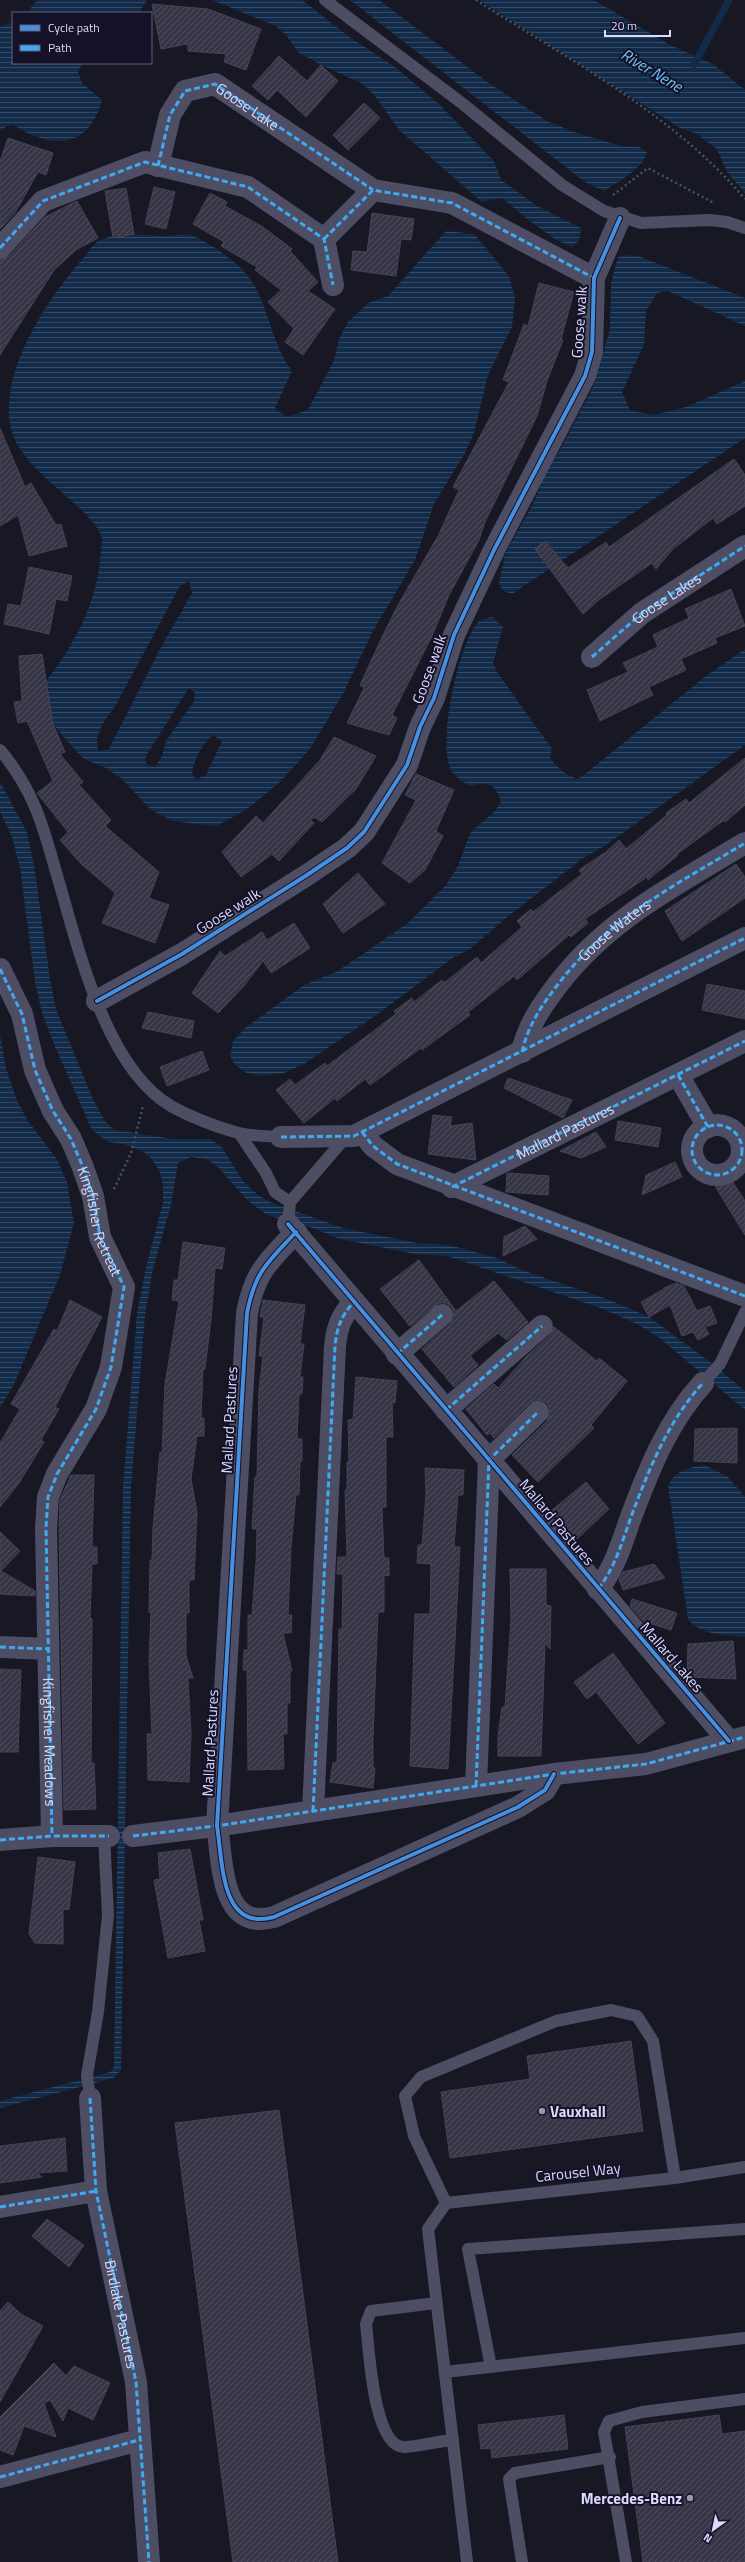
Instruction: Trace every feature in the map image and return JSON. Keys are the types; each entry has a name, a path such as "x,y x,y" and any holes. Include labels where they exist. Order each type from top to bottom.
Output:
{"street":[{"name":"Goose Lake","path":"158,166 170,115 186,91 215,84 373,190 452,203 594,278"},
{"path":"0,248 43,201 145,162 248,187 324,239 333,285"},
{"path":"324,239 373,190"},
{"name":"Goose walk","path":"97,1001 182,954 301,879 347,848 364,832 407,765 420,727 434,698 454,635 494,550 585,376 592,352 594,278 620,218"},
{"name":"Goose Lakes","path":"592,657 642,613 745,546"},
{"name":"Goose Waters","path":"522,1052 526,1036 536,1015 573,964 596,941 626,916 745,843"},
{"path":"281,1137 354,1134 522,1052 745,938"},
{"name":"Kingfisher Retreat","path":"0,969 22,1014 35,1070 53,1111 71,1139 82,1165 93,1196 103,1247 124,1287 120,1320 111,1366 96,1409 57,1474"},
{"name":"Mallard Pastures","path":"452,1186 745,1041"},
{"path":"678,1075 708,1127"},
{"path":"354,1134 397,1164 745,1296"},
{"name":"Mallard Pastures","path":"554,1774 545,1790 518,1807 274,1917 260,1921 248,1919 238,1913 228,1895 217,1826 247,1313 251,1288 291,1216 354,1302 598,1589"},
{"path":"313,1811 335,1346 340,1321 354,1302"},
{"path":"397,1354 442,1315"},
{"path":"446,1410 516,1349 526,1338 542,1326"},
{"path":"598,1589 614,1563 662,1442 693,1394 703,1383"},
{"path":"476,1786 489,1460 538,1412"},
{"name":"Kingfisher Meadows","path":"52,1836 46,1528 48,1497 57,1474"},
{"name":"Mallard Lakes","path":"598,1589 737,1739"},
{"path":"0,1647 48,1648"},
{"path":"133,1836 217,1826 554,1774 646,1764 737,1739"},
{"path":"0,1840 52,1836 107,1836"},
{"name":"Birdlake Pastures","path":"90,2098 96,2190 136,2382 149,2562"},
{"path":"0,2207 96,2190"},
{"path":"0,2477 139,2440"}],"lane":[{"path":"325,0 463,104 562,185 582,199 620,218 641,223 710,220 728,222 745,228"},
{"path":"0,750 19,772 34,802 81,960 97,1001 133,1071 150,1090 171,1106 239,1133 281,1137"},
{"path":"239,1133 266,1173 274,1192 291,1216 354,1134"},
{"path":"703,1383 720,1364 745,1312"},
{"path":"90,2098 87,2075 98,2012 108,1915 107,1836 133,1836"},
{"path":"467,2562 428,2229 446,2203 414,2136 406,2096 421,2077 556,2021 611,2010 637,2016 653,2041 676,2178"},
{"name":"Carousel Way","path":"446,2203 676,2178 745,2167"},
{"path":"491,2367 468,2249 745,2229"},
{"path":"436,2303 370,2311 366,2324 379,2419 389,2440 403,2448 453,2440"},
{"path":"445,2372 745,2338"},
{"path":"626,2562 610,2457 604,2432 610,2421 642,2412 745,2399"},
{"path":"522,2562 509,2479 515,2473 610,2457"}],"path":[{"path":"476,0 647,110 725,176 745,199"},
{"path":"606,194 613,196 648,168 717,204"},
{"path":"96,1216 122,1176 150,1090"}],"water":[{"path":"37,0 147,0 140,12 28,12"},
{"path":"212,0 302,0 351,38 395,67 440,105 494,161 501,180 537,206 581,228 579,241 572,247 555,239 527,219 502,198 482,202 400,131 374,95 361,83 321,65 298,52 286,35 276,26"},
{"path":"350,0 379,0 490,84 547,121 574,132 621,146 639,147 647,152 644,158 635,170 604,191 585,182"},
{"name":"River Nene","path":"479,0 594,0 670,45 713,64 745,90 745,193 727,172 717,149 695,133 680,128"},
{"path":"12,22 12,64 82,64 78,72 82,83 102,100 96,117 87,129 77,137 53,141 40,138 12,124 0,130 0,27"},
{"path":"446,231 474,234 509,276 515,298 512,327 488,375 474,433 465,453 434,504 415,560 373,631 343,694 310,749 280,782 246,810 216,826 172,821 150,809 122,779 106,768 84,759 52,723 48,707 47,680 75,638 89,608 98,576 102,540 97,528 87,516 42,474 28,459 16,442 10,425 9,404 12,382 28,338 53,297 97,242 104,238 131,234 167,236 188,234 201,239 234,262 245,272 255,286 279,347 292,371 275,408 286,417 308,410 334,360 339,339 348,322 368,303 388,296","holes":["189,581 192,593 161,647 109,749 98,751 97,738 102,725 117,703 180,586","189,688 195,693 194,701 166,741 162,756 155,767 147,765 145,759","213,735 222,741 206,775 196,779 192,773 195,762 199,752"]},
{"path":"629,255 641,257 745,298 745,326 668,291 657,293 646,311 644,345 622,392 630,410 653,415 686,407 745,381 745,438 512,594 502,590 499,583 505,554 534,502 547,469 559,452 594,385 610,329 611,283 618,257"},
{"path":"492,617 503,627 493,663 497,672 552,749 550,758 559,768 569,775 578,779 585,774 707,675 745,649 745,745 606,845 582,859 511,914 470,949 454,957 382,1011 304,1064 284,1073 262,1076 247,1073 235,1065 230,1056 233,1041 245,1028 304,985 338,971 408,923 446,885 458,866 470,833 495,811 501,802 496,791 490,785 481,783 470,786 455,775 450,769 447,751 447,734 452,693 462,653 477,623"},
{"path":"0,782 27,832 34,865 50,979 56,1009 92,1097 105,1121 114,1130 174,1139 210,1139 221,1146 243,1181 258,1195 272,1203 343,1228 417,1243 449,1245 497,1258 522,1270 607,1299 649,1317 710,1362 745,1391 745,1410 658,1337 637,1324 603,1309 447,1256 415,1254 340,1239 313,1228 267,1215 248,1201 219,1168 206,1159 191,1157 178,1163 171,1205 153,1269 145,1315 131,1487 121,2070 114,2078 0,2108 0,2101 110,2072 114,2067 123,1487 137,1314 146,1267 163,1203 163,1185 160,1172 151,1158 144,1152 124,1144 108,1142 92,1130 56,1049 42,1013 35,982 20,868 12,837 0,811"},
{"path":"0,1035 6,1068 17,1101 28,1121 57,1159 67,1182 74,1223 60,1275 14,1384 0,1408"},
{"path":"704,1465 727,1476 745,1497 745,1637 706,1631 693,1625 688,1619 668,1486 674,1476 678,1473"}],"building":[{"path":"152,4 208,9 261,29 246,70 224,62 226,54 188,51 188,44 161,49"},
{"path":"279,56 307,81 321,65 338,81 306,117 277,90 268,100 252,86"},
{"path":"364,103 380,118 348,150 333,135"},
{"path":"8,138 53,153 46,175 38,172 15,213 0,229 0,161"},
{"path":"154,187 175,192 166,229 145,224"},
{"path":"126,188 134,234 113,238 105,191"},
{"path":"210,193 227,202 225,206 263,227 292,249 290,251 318,282 308,291 335,309 303,355 285,342 294,329 268,302 281,290 255,270 257,267 221,246 224,242 193,224"},
{"path":"77,201 98,238 76,250 54,270 0,355 0,260 9,256 45,217"},
{"path":"372,213 414,219 411,240 401,239 396,276 351,270 353,251 367,252"},
{"path":"539,283 574,292 561,339 563,340 547,381 537,416 485,522 479,540 449,595 432,636 392,715 397,718 389,735 347,723 364,688 360,685 382,637 398,605 438,536 459,490 453,487 509,382 503,380 524,324 528,326"},
{"path":"0,428 25,487 31,483 56,525 61,524 67,546 29,556 18,515 0,526"},
{"path":"734,459 745,475 745,506 717,524 713,518 673,549 656,569 652,563 600,599 583,614 535,549 545,541 568,568 606,542 609,547"},
{"path":"29,567 72,576 67,601 56,599 49,634 4,624 8,604 21,606"},
{"path":"731,589 745,626 715,638 717,643 681,659 686,670 649,687 653,695 600,721 587,690 628,672 623,663 658,647 653,635 689,618 685,609"},
{"path":"42,654 53,724 65,752 60,754 83,782 79,785 111,820 105,826 159,872 149,898 169,905 155,943 102,923 115,893 80,863 60,840 68,832 37,793 53,781 27,721 18,723 14,702 22,701 19,656"},
{"path":"334,737 376,756 356,789 322,822 314,817 311,820 314,823 279,861 272,854 241,877 222,852 256,816 263,823 320,760"},
{"path":"745,758 745,805 725,822 724,820 677,854 678,855 648,880 647,877 585,919 588,923 571,937 569,935 517,980 514,976 468,1012 470,1015 422,1050 421,1048 370,1085 365,1079 337,1101 335,1098 304,1123 276,1090 290,1079 295,1085 325,1063 327,1066 396,1014 394,1011 412,998 414,1002 442,980 444,983 477,957 481,963 522,927 517,921 531,909 533,912 582,874 579,870 606,852 619,840 626,849 667,815 666,813 686,799 689,803"},
{"path":"416,774 454,790 436,831 443,836 425,870 410,883 382,863 416,800 405,795"},
{"path":"736,864 745,877 745,898 682,941 665,911"},
{"path":"358,873 385,904 343,933 323,904"},
{"path":"294,923 310,948 271,973 263,961 243,987 218,1013 192,993 220,951 225,956 262,932 267,940"},
{"path":"707,984 745,991 745,1019 702,1010"},
{"path":"148,1012 194,1021 191,1038 142,1028"},
{"path":"202,1051 209,1070 167,1086 160,1067"},
{"path":"508,1078 572,1100 563,1118 504,1088"},
{"path":"433,1115 452,1117 450,1126 472,1123 476,1160 428,1154"},
{"path":"618,1121 661,1128 658,1147 615,1140"},
{"path":"596,1132 606,1147 581,1158 560,1151"},
{"path":"675,1162 682,1177 642,1195 646,1175"},
{"path":"507,1173 549,1176 548,1195 506,1192"},
{"path":"727,1173 745,1201 745,1235 715,1186"},
{"path":"525,1226 537,1239 503,1256 504,1237"},
{"path":"183,1242 225,1248 222,1269 215,1268 211,1319 205,1369 203,1369 201,1418 204,1418 204,1436 197,1436 191,1479 197,1512 194,1580 189,1580 189,1613 186,1613 186,1655 193,1678 188,1678 191,1734 189,1782 148,1780 147,1734 152,1734 149,1661 151,1613 149,1612 150,1560 152,1560 153,1528 160,1452 162,1453 165,1384 179,1301 172,1300 174,1280 178,1280"},
{"path":"419,1260 456,1311 494,1281 528,1322 507,1340 498,1333 470,1356 478,1365 454,1387 422,1349 450,1324 454,1313 452,1307 446,1303 439,1303 410,1326 380,1289"},
{"path":"676,1283 684,1286 697,1311 710,1306 717,1323 705,1327 709,1334 698,1340 693,1332 682,1336 670,1305 649,1317 641,1302 664,1288"},
{"path":"70,1300 102,1317 55,1407 59,1409 41,1440 44,1442 19,1483 0,1507 0,1443 20,1409 11,1404 54,1329 57,1331"},
{"path":"263,1300 305,1305 300,1344 304,1344 300,1377 303,1377 302,1394 299,1394 297,1439 302,1439 302,1461 300,1461 299,1495 296,1495 291,1547 288,1615 292,1615 291,1633 283,1633 292,1671 290,1671 290,1703 287,1703 287,1734 283,1734 284,1769 248,1770 247,1670 243,1670 244,1650 248,1650 248,1615 252,1615 256,1563 257,1529 252,1529 255,1477 257,1477 259,1390 263,1356 259,1356 264,1317 260,1317"},
{"path":"554,1327 597,1361 599,1358 627,1381 591,1425 594,1428 538,1482 512,1455 547,1421 550,1409 547,1403 541,1400 530,1403 494,1438 490,1433 487,1435 466,1409 494,1384 498,1388 526,1357 550,1335"},
{"path":"356,1377 397,1381 395,1403 392,1402 393,1437 386,1437 386,1507 382,1507 384,1558 389,1558 389,1576 384,1575 384,1612 378,1612 373,1738 373,1768 375,1768 373,1788 330,1782 333,1762 337,1763 339,1629 342,1629 343,1574 337,1574 338,1557 347,1557 345,1490 347,1490 347,1462 349,1462 348,1420 353,1419"},
{"path":"737,1428 737,1463 694,1461 695,1429"},
{"path":"425,1468 464,1470 463,1495 458,1495 454,1547 460,1547 448,1769 410,1766 415,1614 430,1614 431,1564 417,1563 418,1545 422,1545 426,1494"},
{"path":"71,1475 94,1475 92,1547 97,1547 97,1564 92,1564 90,1618 92,1619 91,1763 94,1763 96,1809 64,1810 59,1528 60,1500"},
{"path":"586,1482 609,1509 577,1539 551,1511"},
{"path":"0,1532 20,1551 1,1571 35,1591 35,1596 0,1594"},
{"path":"654,1564 665,1578 623,1590 619,1579 623,1572"},
{"path":"510,1569 546,1569 546,1605 551,1606 550,1649 545,1643 541,1756 498,1756 498,1736 502,1707 505,1707 511,1619"},
{"path":"632,1599 677,1613 671,1630 643,1621 630,1606"},
{"path":"733,1641 736,1679 690,1677 687,1672 688,1644"},
{"path":"613,1653 665,1723 638,1744 596,1692 587,1699 574,1682"},
{"path":"0,1669 21,1670 18,1752 0,1752"},
{"path":"190,1849 203,1920 199,1920 205,1951 168,1958 154,1880 160,1879 158,1853"},
{"path":"38,1857 75,1862 69,1910 63,1909 63,1944 35,1943 29,1934"},
{"name":"Vauxhall","path":"631,2041 643,2131 450,2158 441,2092 530,2079 527,2056"},
{"path":"279,2110 338,2562 233,2562 175,2123"},
{"path":"65,2138 67,2171 37,2173 42,2177 0,2183 0,2146"},
{"path":"47,2219 84,2245 69,2267 32,2236"},
{"path":"8,2302 21,2314 43,2326 0,2402 0,2311"},
{"path":"54,2363 66,2376 74,2366 110,2383 93,2420 68,2408 63,2421 50,2400 44,2403 56,2437 24,2426 13,2455 0,2450 0,2417"},
{"path":"564,2415 568,2449 492,2458 491,2448 481,2449 478,2425"},
{"name":"Mercedes-Benz","path":"719,2415 722,2434 745,2431 745,2562 643,2562 625,2427"}],"waterway":[{"path":"694,65 729,0"}],"marked path":[{"path":"158,166 170,115 185,91 215,84 373,190"},
{"path":"0,248 43,201 145,162 248,187 324,239 333,285"},
{"path":"324,239 373,190 452,203 594,278"},
{"path":"592,657 642,613 745,546"},
{"path":"522,1052 532,1024 547,999 579,960 599,940 645,904 745,843"},
{"path":"281,1137 354,1136 745,938"},
{"path":"0,969 22,1014 35,1070 53,1111 71,1139 82,1165 93,1196 100,1237 124,1287 111,1367 96,1409 57,1474 48,1497 46,1528 52,1836"},
{"path":"452,1187 745,1041"},
{"path":"678,1075 708,1127"},
{"path":"717,1125 726,1127 737,1136 742,1150 740,1159 731,1170 717,1175 708,1173 697,1164 692,1150 694,1141 703,1130 717,1125"},
{"path":"362,1132 373,1146 397,1164 745,1296"},
{"path":"313,1811 335,1346 340,1322 354,1302"},
{"path":"397,1354 442,1315"},
{"path":"446,1410 542,1326"},
{"path":"598,1589 614,1564 645,1481 661,1446 680,1413 703,1383"},
{"path":"476,1786 489,1460 538,1412"},
{"path":"0,1647 48,1649"},
{"path":"133,1836 223,1825 554,1774 646,1764 745,1737"},
{"path":"0,1840 52,1836 109,1836"},
{"path":"90,2098 96,2191 136,2382 149,2562"},
{"path":"0,2207 96,2191"},
{"path":"0,2477 139,2440"}],"cycle path":[{"path":"97,1001 182,954 307,875 347,848 364,832 407,765 420,727 434,698 454,635 494,550 585,376 592,352 594,278 620,218"},
{"path":"288,1224 729,1741"},
{"path":"296,1232 264,1268 254,1287 247,1313 217,1826 223,1875 234,1904 243,1914 256,1919 274,1917 518,1807 545,1790 554,1774"}],"place":[{"name":"Vauxhall","path":"542,2111"},
{"name":"Mercedes-Benz","path":"690,2498"}]}
